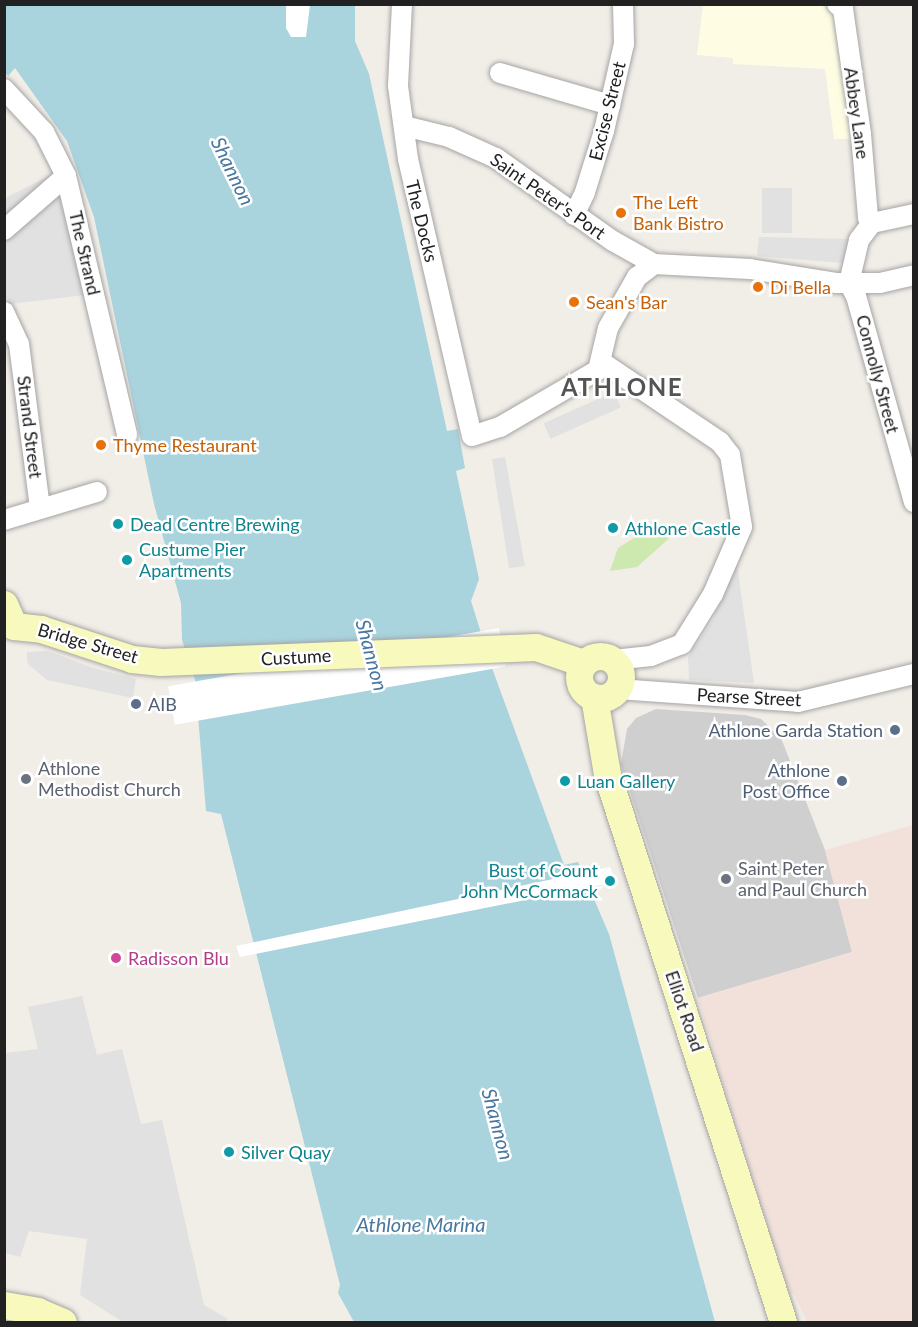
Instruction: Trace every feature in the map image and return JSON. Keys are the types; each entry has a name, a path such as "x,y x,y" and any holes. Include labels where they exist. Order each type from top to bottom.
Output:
{"main road":[{"name":"Bridge Street","path":"8,622 41,629 132,659 161,662"},
{"name":"Custume","path":"161,662 536,647 584,663"},
{"path":"601,656 613,660 620,671 606,693 579,683 584,663 601,656"},
{"name":"Elliot Road","path":"606,693 596,724 610,784 783,1323"},
{"path":"4,1285 37,1311 63,1323"},
{"path":"4,1305 37,1311"}],"street":[{"name":"The Docks","path":"402,4 398,86 414,196 472,435 487,433 524,414 598,370 603,363"},
{"name":"Excise Street","path":"574,214 585,192 610,105 624,44 623,4"},
{"name":"Abbey Lane","path":"837,4 843,9 863,152 868,218 872,223"},
{"path":"500,72 610,105"},
{"name":"The Strand","path":"4,89 44,132 66,176 127,435"},
{"name":"Saint Peter's Port","path":"404,126 449,137 496,158 574,214 654,264"},
{"path":"4,230 66,176"},
{"path":"849,283 859,240 872,223 914,214"},
{"path":"613,660 651,656 682,644 713,594 742,527 730,455 720,442 603,363 608,328 637,277 654,264 750,269 849,283 880,283 914,275"},
{"name":"Connolly Street","path":"849,283 856,296 914,502"},
{"name":"Strand Street","path":"4,312 19,344 40,508"},
{"path":"4,520 97,492"},
{"name":"Pearse Street","path":"606,693 798,702 914,674"}],"shaded area":[{"path":"703,5 824,5 838,11 855,139 834,139 825,69 733,64 733,58 697,55"},
{"path":"51,175 61,197 85,295 10,304 5,295 5,198"},
{"path":"762,188 792,188 792,233 762,233"},
{"path":"759,237 848,239 844,263 757,256"},
{"path":"614,392 621,408 551,439 544,423"},
{"path":"505,457 525,566 509,568 492,459"},
{"path":"736,558 754,683 689,680 688,657 713,620"},
{"path":"48,651 93,668 136,679 133,698 47,680 28,664 27,652"},
{"path":"656,709 745,715 761,719 781,738 825,850 852,952 698,998 621,764 627,729 636,718"},
{"path":"913,825 913,1322 807,1322 794,1294 786,1294 698,998 852,952 825,850"},
{"path":"82,996 97,1055 122,1049 141,1124 162,1120 204,1305 228,1319 225,1322 123,1322 80,1295 87,1239 29,1231 20,1257 5,1253 5,1053 38,1049 28,1007"}],"green space":[{"path":"655,525 673,535 637,567 610,571 618,548"}],"water":[{"path":"5,5 355,5 355,41 369,74 447,431 458,429 465,468 456,471 479,579 471,601 492,668 564,865 578,862 609,934 715,1322 354,1322 338,1293 340,1285 221,814 206,811 195,680 182,640 181,603 154,504 94,217 67,141 15,68 8,76 5,72"}],"pier":[{"path":"286,5 310,5 306,37 291,37 286,28"},
{"path":"499,628 506,666 175,725 168,686"},
{"path":"610,867 615,882 240,957 236,946"}],"place":[{"name":"The Left Bank Bistro","path":"621,213"},
{"name":"Di Bella","path":"758,287"},
{"name":"Sean's Bar","path":"574,302"},
{"name":"Thyme Restaurant","path":"101,445"},
{"name":"Dead Centre Brewing","path":"118,524"},
{"name":"Athlone Castle","path":"613,528"},
{"name":"Custume Pier Apartments","path":"127,560"},
{"name":"AIB","path":"136,704"},
{"name":"Athlone Garda Station","path":"895,730"},
{"name":"Athlone Methodist Church","path":"26,779"},
{"name":"Luan Gallery","path":"565,781"},
{"name":"Athlone Post Office","path":"842,781"},
{"name":"Saint Peter and Paul Church","path":"726,879"},
{"name":"Bust of Count John McCormack","path":"610,881"},
{"name":"Radisson Blu","path":"116,958"},
{"name":"Silver Quay","path":"229,1152"}],"district":[{"name":"ATHLONE","path":"622,387"}],"water label":[{"name":"Shannon","path":"233,171"},
{"name":"Shannon","path":"372,655"},
{"name":"Shannon","path":"498,1124"},
{"name":"Athlone Marina","path":"421,1224"}]}
